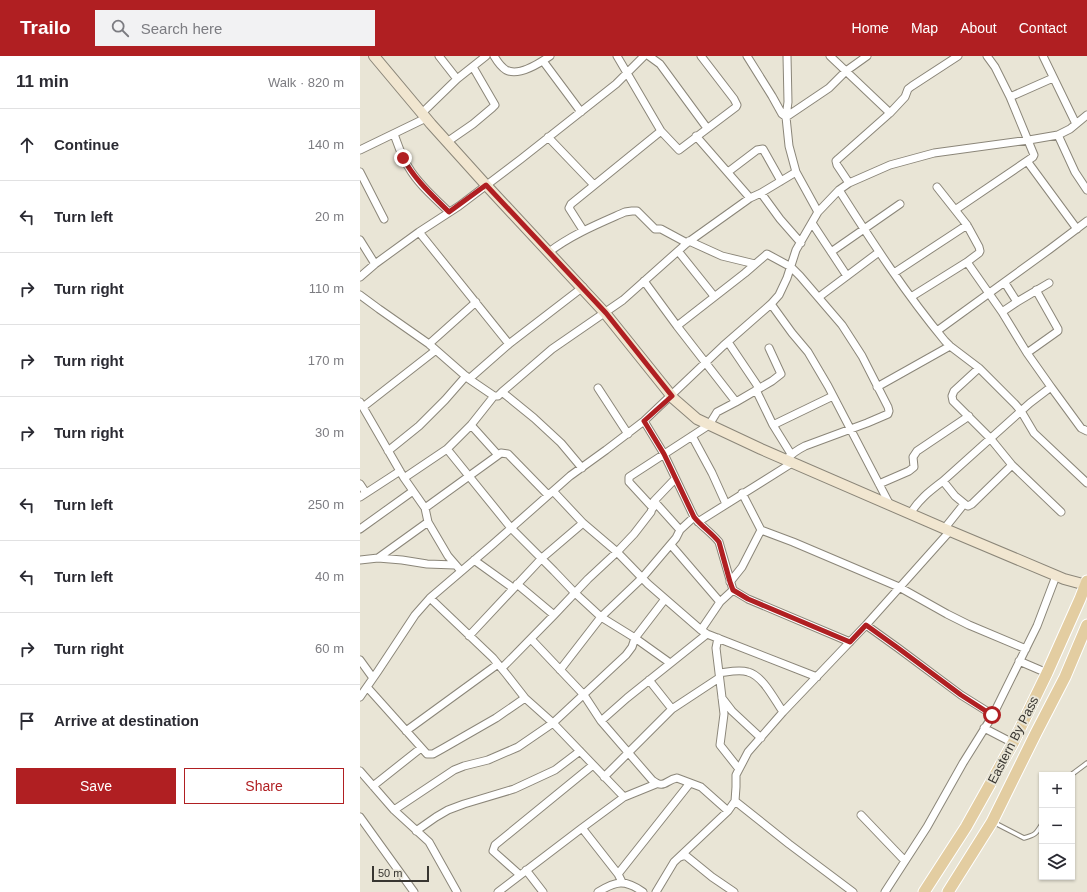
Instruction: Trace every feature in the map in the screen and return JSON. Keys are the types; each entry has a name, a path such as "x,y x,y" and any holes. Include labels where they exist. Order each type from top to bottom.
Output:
{"main road":[{"name":"Eastern By Pass","path":"924,892 966,827 1013,743 1047,673 1086,583"},
{"name":"Eastern By Pass","path":"948,892 992,822 1065,676 1087,625"}],"street":[{"path":"374,56 447,142 606,313 672,396 697,419 790,459 910,514 1056,576 1086,583"},
{"path":"439,56 457,79"},
{"path":"494,56 501,67 507,71 514,72 523,70 543,61 550,56"},
{"path":"617,56 661,131 679,150 736,107 734,99 701,56"},
{"path":"360,277 375,264 521,159 616,84 644,56"},
{"path":"649,56 660,64 707,128"},
{"path":"747,56 782,114 786,117"},
{"path":"787,56 788,102 786,117 788,146 796,172 818,212"},
{"path":"830,56 890,113"},
{"path":"786,117 829,88 846,71 867,56"},
{"path":"849,183 836,161 890,113 905,97 908,89 958,56"},
{"path":"955,210 1034,155 1029,140 1010,98 987,56"},
{"path":"1043,56 1076,124"},
{"path":"360,150 394,134 424,116 457,79 482,57"},
{"path":"543,61 581,112"},
{"path":"447,142 473,124 495,104 473,66"},
{"path":"1010,98 1053,78"},
{"path":"360,697 415,615 430,598 570,476 644,421 706,362 771,304 779,295 787,278 796,250 818,212 839,190 849,183 890,165 934,153 1058,135 1070,129 1087,115"},
{"path":"583,230 569,206 661,131"},
{"path":"394,134 403,158 418,181 449,212"},
{"path":"1058,135 1075,172 1087,190"},
{"path":"696,136 750,198"},
{"path":"548,137 594,185"},
{"path":"728,172 757,150 764,149 781,181"},
{"path":"1027,161 1077,229"},
{"path":"360,172 384,219"},
{"path":"360,484 363,495 447,450 471,425 494,396 498,396 552,349 623,300 688,242 750,198 796,172"},
{"path":"911,297 967,262 980,251 967,225 937,187"},
{"path":"839,190 879,252 937,331 950,346 979,368 1021,411 1034,433 1087,483"},
{"path":"761,193 780,219 801,243"},
{"path":"831,252 900,204"},
{"path":"549,252 563,241 583,230 625,212 637,211 656,229 661,229 722,256 755,264"},
{"path":"937,331 1087,221"},
{"path":"812,223 847,276"},
{"path":"894,273 967,225"},
{"path":"419,232 508,344"},
{"path":"360,240 375,264"},
{"path":"678,251 714,296"},
{"path":"819,297 879,252"},
{"path":"560,670 601,617 642,578 671,545 680,530 726,504 742,493 790,459 796,450 888,414 888,407 862,356 842,325 819,297 791,267 767,254 677,326"},
{"path":"967,262 1002,312 1027,353 1081,428 1087,432"},
{"path":"644,281 736,402"},
{"path":"1004,283 1017,302"},
{"path":"1002,312 1048,283"},
{"path":"388,451 419,426 468,378 508,344 583,287"},
{"path":"1027,353 1058,332 1058,329 1036,290"},
{"path":"360,295 429,344 468,378 494,396"},
{"path":"429,344 476,302"},
{"path":"771,304 808,352 833,396 890,505"},
{"path":"728,342 757,389 790,459"},
{"path":"877,387 950,346"},
{"path":"680,530 629,482 629,477 709,424 717,412 772,381 781,374 769,348"},
{"path":"436,350 361,404 402,475 425,508 428,522 448,556 461,571"},
{"path":"979,368 954,391 952,396 953,400 990,438 1012,465 1061,512"},
{"path":"910,514 915,505 928,492 943,481 1030,403 1051,387"},
{"path":"598,388 628,434"},
{"path":"502,392 534,418 561,443 582,468"},
{"path":"773,425 833,396"},
{"path":"879,484 909,471 914,466 914,457 918,451 969,416"},
{"path":"644,421 664,454 696,520 719,542 733,590 748,599 850,642"},
{"path":"471,425 498,456"},
{"path":"692,436 712,473 726,504"},
{"path":"447,450 511,528 575,593 601,617 635,638 670,663"},
{"path":"425,508 501,453 508,454 617,552 665,599 704,632 817,677"},
{"path":"943,481 955,496 968,506 972,504 1012,465"},
{"path":"406,731 500,666 531,639 588,579 634,534 651,512 653,504 675,479"},
{"path":"360,529 413,491"},
{"path":"742,493 761,530 793,542 899,588 969,625 1026,649"},
{"path":"656,892 674,862 728,811 735,801 736,775 748,752 783,712 899,588 947,530 964,504"},
{"path":"378,558 428,522"},
{"path":"469,636 542,558 583,523"},
{"path":"730,582 742,568 761,530"},
{"path":"671,545 720,602"},
{"path":"362,558 378,558 427,564 455,565"},
{"path":"474,560 515,586 554,615"},
{"path":"885,892 927,827 992,715 1037,626 1056,576"},
{"path":"601,721 670,663 704,632 720,602 733,590"},
{"path":"430,598 500,666 525,698 553,723 624,797"},
{"path":"394,810 454,770 488,760 518,747 553,723 626,655 632,647 635,638 665,599"},
{"path":"866,625 961,695 992,715"},
{"path":"718,638 716,648 724,714 720,745 739,769"},
{"path":"531,639 584,695 601,721 656,784"},
{"path":"1019,661 1047,673"},
{"path":"361,665 373,678"},
{"path":"604,777 672,709 719,675 738,671 747,672 756,676 763,682 783,712"},
{"path":"649,680 672,709"},
{"path":"367,687 427,754 433,754 496,718 525,698"},
{"path":"722,697 732,711 761,738"},
{"path":"984,728 1013,743"},
{"path":"373,786 421,748"},
{"path":"416,831 436,816 448,810 514,789 555,770 580,751"},
{"path":"542,892 523,873 493,851 495,845 593,765"},
{"path":"360,771 394,810 429,842 457,892"},
{"path":"502,891 523,873 624,797 656,784 665,784 674,778 677,778 700,788 728,811"},
{"path":"618,874 690,783"},
{"path":"735,801 852,892"},
{"path":"860,815 905,861"},
{"path":"360,817 414,892"},
{"path":"582,828 618,874 622,882"},
{"path":"680,857 685,855 712,877 734,892"},
{"path":"598,892 610,885 622,882 643,892"}],"lane":[{"path":"1075,772 1087,763"},
{"path":"992,822 1024,838 1032,836 1037,833 1039,829"}],"route":[{"path":"403,158 418,181 449,212 486,185 606,313 672,396 644,421 664,454 694,517 719,542 733,590 748,599 850,642 866,625 961,695 992,715"}]}
